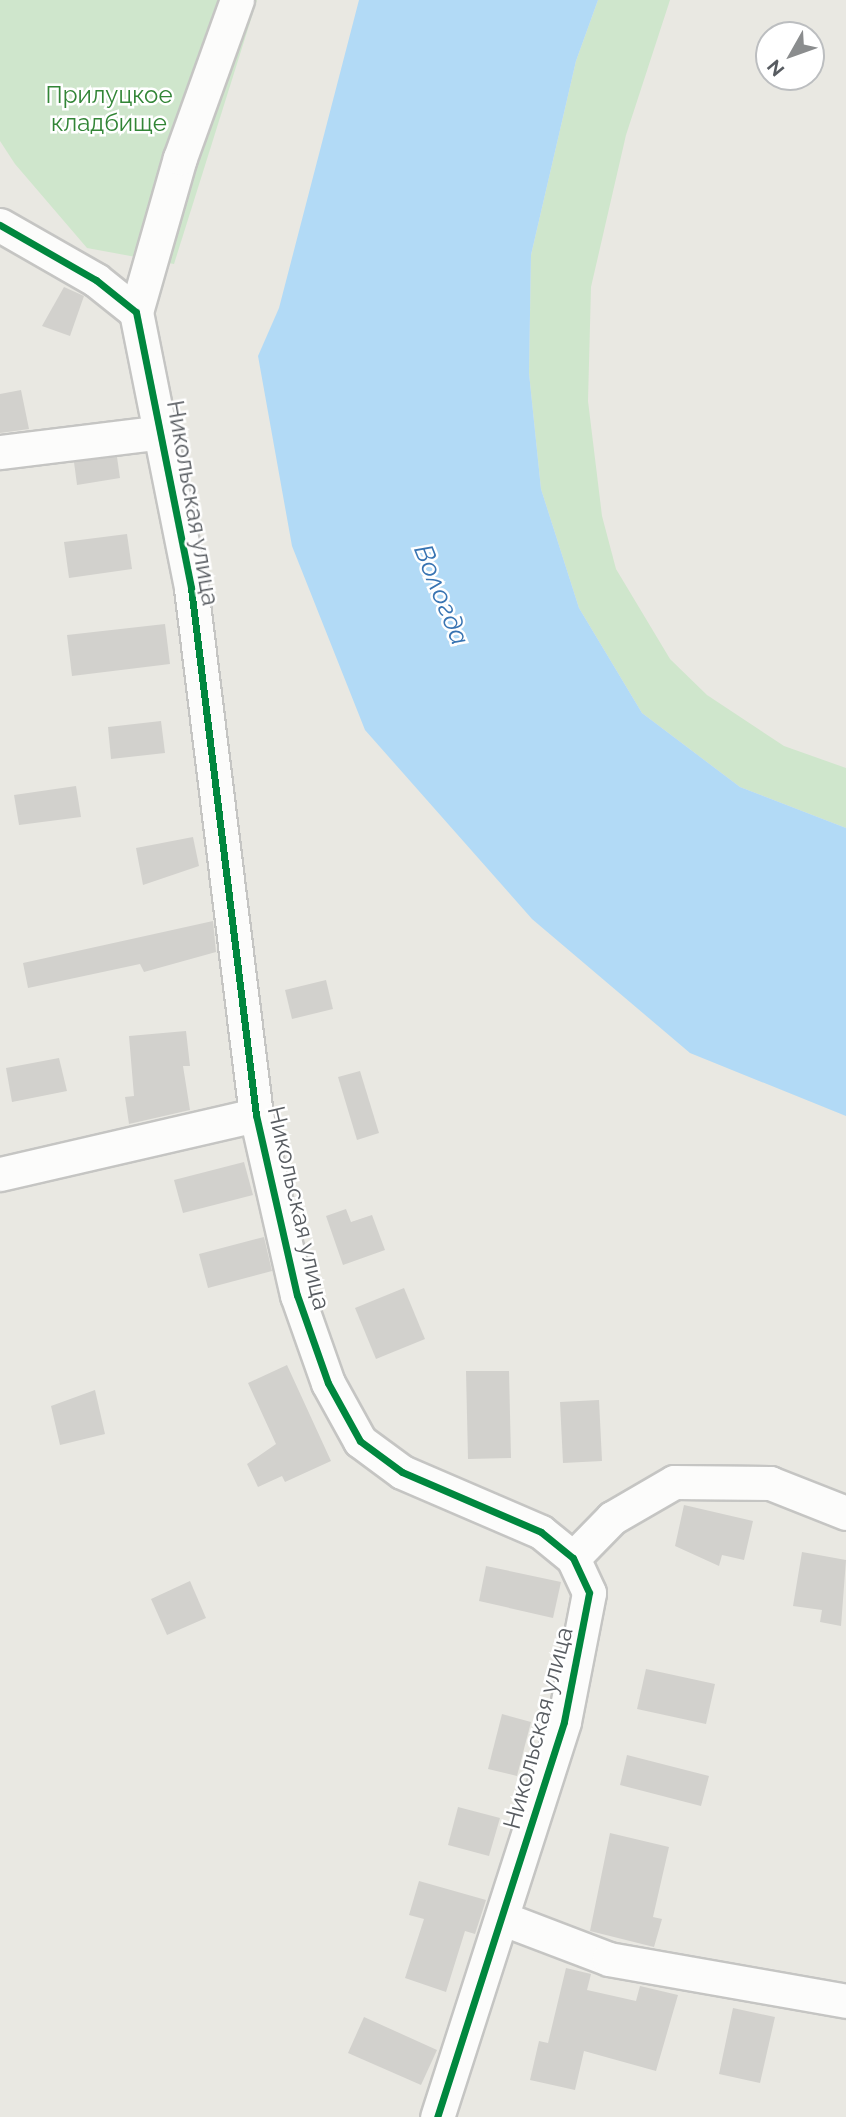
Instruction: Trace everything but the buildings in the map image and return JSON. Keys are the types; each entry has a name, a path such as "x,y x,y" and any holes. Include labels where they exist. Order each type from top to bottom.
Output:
{"street":[{"path":"0,225 96,280 136,313 180,158 237,0"},
{"name":"Никольская улица","path":"136,313 162,432 191,588 256,1115 297,1295 328,1383 360,1441 402,1472 541,1532 573,1558 589,1593 583,1644 505,1919 437,2117"},
{"path":"0,452 162,432"},
{"path":"0,1174 256,1115"},
{"path":"573,1558 612,1518 674,1482 769,1483 846,1513"},
{"path":"505,1919 609,1959 846,2001"}],"green space":[{"name":"Прилуцкое кладбище","path":"0,0 257,0 174,264 87,248 15,164 0,141"},
{"path":"598,0 670,0 626,135 591,287 588,401 602,516 616,569 670,659 707,695 784,746 846,768 846,828 740,787 642,713 579,608 541,489 529,373 531,255 576,61"}],"water":[{"name":"Вологда","path":"359,0 598,0 576,61 531,255 529,373 541,489 579,608 642,713 740,787 846,828 846,1116 690,1053 532,919 365,730 292,546 258,356 279,308"}],"cycle path":[{"path":"0,225 96,280 136,312 191,588 256,1115 297,1295 328,1383 360,1441 402,1472 541,1532 573,1558 589,1593 564,1722 437,2117"}]}
